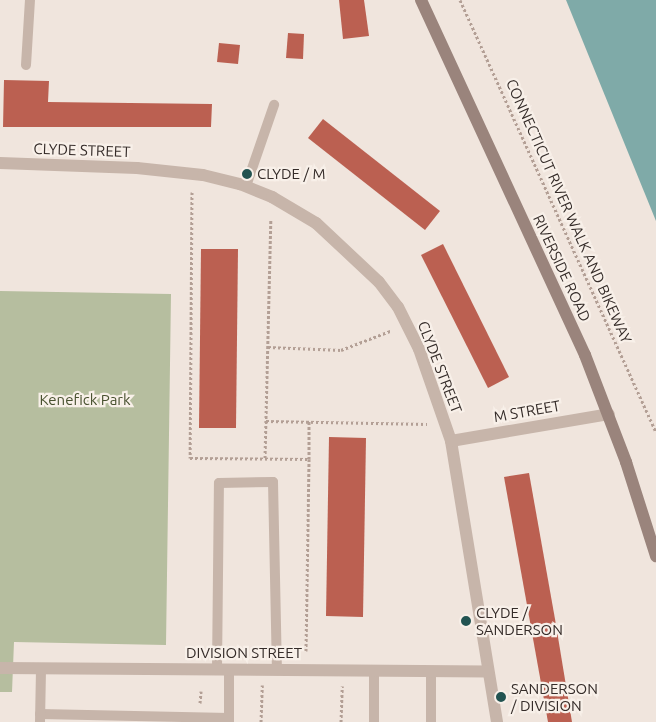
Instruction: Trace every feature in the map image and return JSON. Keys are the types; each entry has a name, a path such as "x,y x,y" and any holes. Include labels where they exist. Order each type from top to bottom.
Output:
{"street":[{"name":"RIVERSIDE ROAD","path":"421,0 609,414 656,556"},
{"name":"CLYDE STREET","path":"0,163 146,169 204,176 246,186 316,223 379,282 398,307 420,349 451,441 497,722"},
{"name":"M STREET","path":"451,441 609,414"},
{"name":"DIVISION STREET","path":"0,668 488,671"}],"lane":[{"path":"26,65 30,0"},
{"path":"246,186 274,105"},
{"path":"42,668 40,718 229,720 223,670 219,483 273,482 276,670"},
{"path":"374,670 374,722"},
{"path":"431,671 431,722"}],"path":[{"name":"CONNECTICUT RIVER WALK AND BIKEWAY","path":"460,0 656,432"},
{"path":"192,192 190,458 309,459"},
{"path":"265,458 271,219"},
{"path":"268,347 342,350 390,331"},
{"path":"266,421 427,424"},
{"path":"306,651 309,421"},
{"path":"261,722 262,670"},
{"path":"341,722 342,670"}],"green space":[{"name":"Kenefick Park","path":"0,291 171,294 166,645 14,642 12,692 0,692"}],"water":[{"path":"566,0 656,0 656,221"}],"building":[{"path":"339,0 364,0 369,36 343,39"},
{"path":"288,33 304,34 303,59 286,58"},
{"path":"219,43 240,45 238,64 217,62"},
{"path":"4,80 49,81 48,102 212,104 211,127 3,127"},
{"path":"323,119 440,211 425,230 308,138"},
{"path":"443,244 509,377 488,388 421,255"},
{"path":"201,249 238,249 236,428 199,428"},
{"path":"329,437 366,438 363,617 326,616"},
{"path":"529,473 572,722 548,722 504,477"}],"place":[{"name":"CLYDE / M","path":"247,174"},
{"name":"CLYDE / SANDERSON","path":"466,621"},
{"name":"SANDERSON / DIVISION","path":"501,697"}]}
